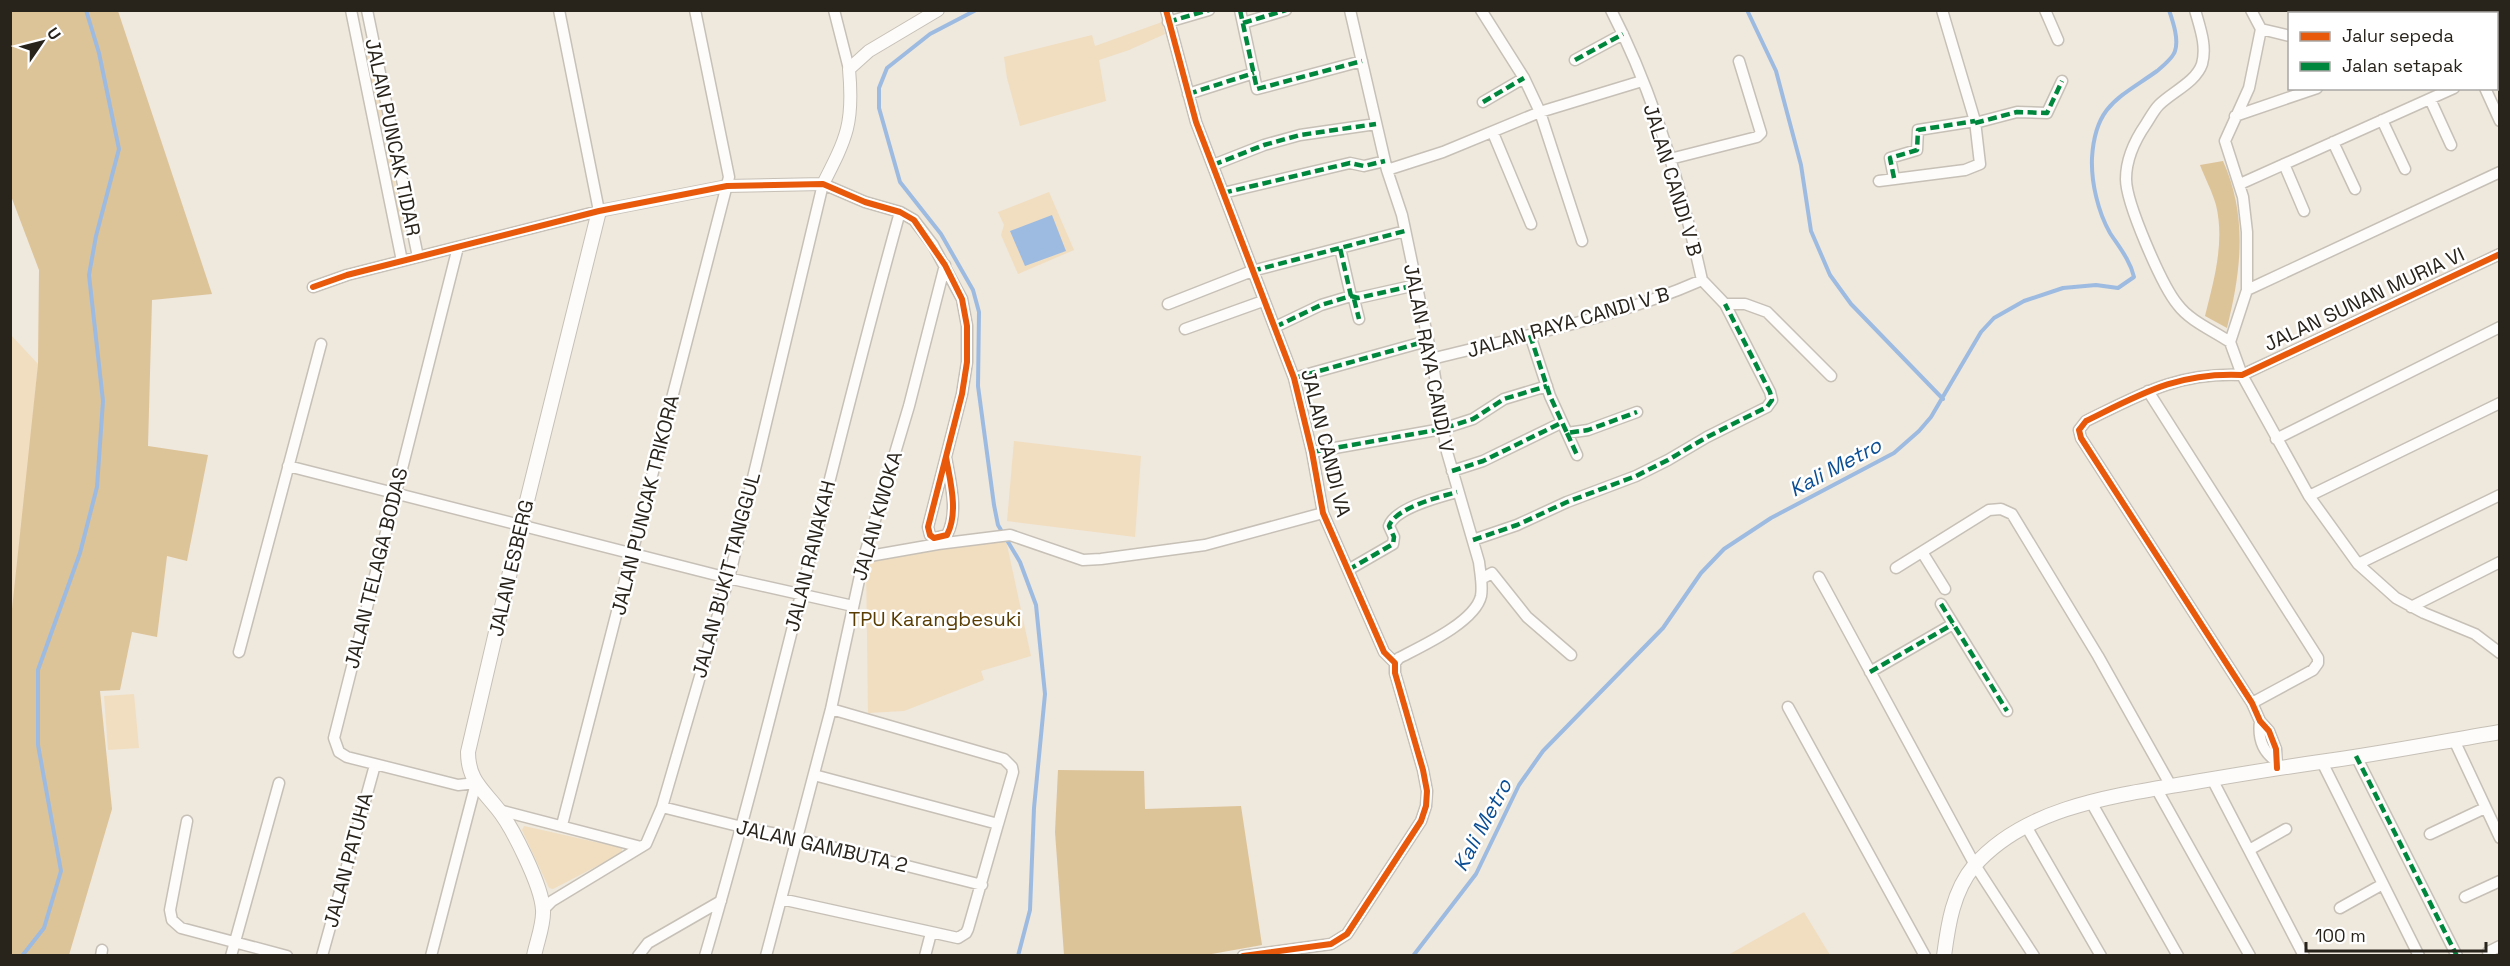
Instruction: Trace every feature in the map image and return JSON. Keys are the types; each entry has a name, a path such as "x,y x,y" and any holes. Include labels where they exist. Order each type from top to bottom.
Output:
{"main road":[{"name":"JALAN ESBERG","path":"543,910 528,864 499,810 476,783 468,765 468,752 521,525 599,211"},
{"path":"1944,956 1947,929 1961,885 1975,865 2026,826 2091,802 2212,779 2276,764 2322,762 2499,732"},
{"path":"534,956 543,910"}],"street":[{"name":"JALAN PUNCAK TIDAR","path":"351,10 402,261"},
{"name":"JALAN PUNCAK TIDAR","path":"368,10 418,257 599,211"},
{"path":"559,10 599,211 727,186 823,184 865,202 900,212 914,220 945,265 962,299 967,326 968,362 928,527 930,535 934,538 947,535 952,525 952,493 946,457"},
{"name":"JALAN PUNCAK TRIKORA","path":"562,825 729,177 695,10"},
{"path":"823,184 844,144 852,102 849,69 834,10"},
{"path":"849,69 869,51 938,10"},
{"name":"JALAN CANDI VA","path":"1166,10 1188,94 1252,272 1294,378 1312,452 1323,513 1384,652 1395,663 1395,673 1415,737 1427,791 1421,821 1352,929 1331,944 1243,956"},
{"path":"1168,22 1209,10"},
{"path":"1240,10 1257,89 1362,61"},
{"path":"1243,23 1286,10"},
{"name":"JALAN RAYA CANDI V","path":"1350,10 1386,166 1405,231 1431,359 1442,429 1457,492 1473,540 1481,579 1481,595 1474,609 1465,618 1399,658 1395,663"},
{"path":"1481,10 1524,78 1540,112 1582,241"},
{"name":"JALAN CANDI V B","path":"1611,10 1642,81 1670,159 1692,235 1702,280"},
{"path":"1879,181 1965,170 1978,166 1981,161 1975,122 1942,10"},
{"path":"2045,10 2058,40"},
{"path":"2195,10 2202,33 2204,51 2201,66 2191,80 2158,106 2145,125 2127,163 2126,181 2132,206 2156,264 2178,306 2230,342 2242,375 2276,439 2309,496 2358,564 2396,598 2411,607 2475,634 2499,653"},
{"path":"2230,342 2247,290 2247,232 2240,184 2226,152 2225,141 2248,88 2261,29 2251,10"},
{"path":"2261,29 2288,36"},
{"path":"1575,60 1623,34"},
{"path":"357,44 374,41"},
{"path":"1670,159 1761,134 1739,61"},
{"path":"1188,94 1254,74"},
{"path":"1483,102 1524,78"},
{"path":"1223,193 1350,163 1364,166 1386,166 1443,152 1540,112 1642,81"},
{"path":"1894,178 1890,158 1918,150 1916,134 1918,129 1975,122 2017,112 2046,113 2062,81"},
{"path":"2235,116 2312,90"},
{"path":"2240,184 2450,90"},
{"path":"2486,90 2499,122"},
{"path":"2430,99 2451,145"},
{"path":"2382,120 2405,169"},
{"path":"1213,165 1264,145 1300,135 1376,124"},
{"path":"376,136 392,133"},
{"path":"1493,133 1531,224"},
{"path":"2333,142 2355,189"},
{"path":"2284,164 2304,211"},
{"path":"2247,290 2499,172"},
{"name":"JALAN BUKIT TANGGUL","path":"543,910 650,839 662,807 728,578 823,184"},
{"name":"JALAN RANAKAH","path":"705,956 742,827 848,404 900,212"},
{"path":"1168,304 1252,272 1405,231"},
{"name":"JALAN TELAGA BODAS","path":"458,247 334,738 339,752 375,765 458,785 476,783"},
{"path":"1340,248 1359,320"},
{"name":"JALAN SUNAN MURIA VI","path":"2242,375 2499,254"},
{"path":"313,287 418,257"},
{"name":"JALAN KWOKA","path":"770,955 797,838 831,709 864,557 909,406 945,265"},
{"path":"1473,540 1636,476 1707,436 1767,407 1772,400 1770,392 1725,304 1702,280"},
{"name":"JALAN RAYA CANDI V B","path":"1431,359 1609,314 1672,294 1702,280"},
{"path":"1275,327 1321,305 1416,285"},
{"path":"1185,329 1263,301"},
{"path":"1725,304 1745,304 1767,312 1831,376"},
{"path":"2276,439 2499,327"},
{"path":"1530,334 1547,387 1577,455"},
{"path":"1294,378 1427,341"},
{"path":"239,652 321,344"},
{"path":"2242,375 2210,374 2190,377 2148,390 2086,421 2081,425 2079,434 2252,703 2260,721 2269,731 2276,749 2276,764"},
{"path":"1312,452 1442,429 1473,419 1504,399 1547,387"},
{"path":"2148,390 2318,658 2318,663 2313,669 2252,703"},
{"path":"2309,496 2499,403"},
{"path":"1567,434 1588,430 1637,412"},
{"path":"1452,471 1483,461 1561,423"},
{"path":"288,466 728,578 853,606"},
{"path":"1348,570 1393,544 1394,537 1389,526 1394,518 1422,503 1457,492"},
{"path":"2358,564 2499,495"},
{"path":"1896,568 1989,510 2001,509 2012,514 2098,656 2171,786"},
{"path":"864,557 1005,535 1083,560 1092,560 1205,545 1323,513"},
{"path":"1922,552 1945,589"},
{"path":"2411,607 2499,562"},
{"path":"1481,579 1492,573 1527,617 1571,655"},
{"path":"1819,578 1975,865 2034,956"},
{"path":"1941,604 2007,711"},
{"path":"1870,672 1953,624"},
{"path":"1788,707 1925,956"},
{"path":"782,899 952,938 966,933 982,885 1013,772 1012,767 1004,759 831,709"},
{"path":"2454,740 2499,838"},
{"path":"2356,756 2457,956"},
{"path":"2322,762 2420,956"},
{"name":"JALAN PATUHA","path":"322,956 375,765"},
{"path":"814,775 998,824"},
{"path":"2212,779 2304,956"},
{"path":"231,956 279,783"},
{"path":"431,956 476,783"},
{"path":"2156,788 2250,956"},
{"path":"2091,802 2178,956"},
{"name":"JALAN GAMBUTA 2","path":"662,807 797,838 982,885"},
{"path":"2430,834 2485,808"},
{"path":"499,810 641,847"},
{"path":"187,821 170,915 181,928 287,956"},
{"path":"2026,826 2101,956"},
{"path":"2249,850 2286,829"},
{"path":"2465,897 2499,881"},
{"path":"2340,908 2383,884"},
{"path":"638,956 642,947 648,943 721,901"},
{"path":"925,956 931,933"},
{"path":"2488,952 2499,946"}],"green space":[{"path":"1162,22 1165,34 1099,60 1106,101 1020,126 1007,78 1004,57 1092,35 1095,46"},
{"path":"368,50 384,126 381,129 363,53"},
{"path":"386,142 405,237 402,237 382,145"},
{"path":"1049,192 1074,250 1018,274 1001,235 1004,225 998,212"},
{"path":"11,335 38,364 11,644"},
{"path":"1014,441 1141,456 1135,537 1007,521"},
{"name":"TPU Karangbesuki","path":"1006,540 1031,656 981,671 984,680 904,711 868,713 866,562 983,541"},
{"path":"134,694 139,748 108,750 104,696"},
{"path":"524,826 622,848 622,853 553,889 549,888 522,830"},
{"path":"1804,912 1830,955 1728,955"}],"shaded area":[{"path":"10,11 118,11 212,294 152,300 148,446 208,455 187,561 167,556 157,637 132,632 120,690 100,691 112,809 69,955 11,955 10,628 38,364 39,270 11,196"},
{"path":"2223,161 2236,203 2240,244 2236,286 2227,328 2205,316 2217,261 2219,233 2216,205 2200,165"},
{"path":"1058,770 1144,771 1145,809 1241,806 1262,945 1206,955 1064,955 1055,832"}],"water":[{"path":"1052,215 1066,251 1025,266 1010,231"}],"waterway":[{"path":"22,956 44,928 61,871 38,745 38,670 80,553 97,487 103,401 89,275 96,236 119,149 99,53 86,10"},
{"path":"976,10 930,34 887,68 879,88 879,108 900,182 941,234 973,290 979,312 978,386 994,505 998,525 1020,562 1036,605 1045,694 1034,808 1030,910 1018,956"},
{"path":"1747,10 1776,71 1801,165 1811,231 1830,275 1851,304 1943,399"},
{"name":"Kali Metro","path":"1413,956 1476,874 1519,785 1543,751 1663,628 1701,573 1724,549 1771,518 1894,453 1931,417 1981,332 1994,318 2024,301 2063,288 2096,285 2118,288 2134,277 2127,259 2106,225 2099,206 2092,167 2094,140 2098,126 2111,105 2157,71 2174,54 2176,36 2169,10"}],"marked path":[{"path":"1168,22 1209,10"},
{"path":"1240,10 1257,89 1362,61"},
{"path":"1243,23 1286,10"},
{"path":"1575,60 1623,34"},
{"path":"1188,94 1254,73"},
{"path":"1483,102 1524,78"},
{"path":"1975,123 2017,112 2047,113 2062,81"},
{"path":"1894,178 1890,158 1917,150 1918,130 1975,121"},
{"path":"1213,165 1264,145 1300,135 1376,124"},
{"path":"1223,193 1350,163 1364,166 1385,161"},
{"path":"1252,271 1405,231"},
{"path":"1275,327 1321,305 1351,296 1340,248"},
{"path":"1351,296 1358,298 1416,285"},
{"path":"1354,299 1359,319"},
{"path":"1473,540 1517,525 1567,502 1636,476 1767,407 1772,400 1770,392 1725,304"},
{"path":"1530,335 1550,396 1567,433 1588,430 1637,412"},
{"path":"1294,378 1427,341"},
{"path":"1312,452 1442,429 1473,419 1504,399 1547,386"},
{"path":"1452,471 1483,461 1561,423"},
{"path":"1567,433 1577,455"},
{"path":"1348,570 1393,544 1394,537 1389,526 1400,514 1418,504 1457,492"},
{"path":"1941,604 2007,711"},
{"path":"1870,672 1953,624"},
{"path":"2356,756 2457,956"}],"cycle path":[{"path":"1166,10 1196,122 1294,378 1312,452 1323,513 1384,652 1395,663 1395,673 1427,791 1426,806 1421,821 1347,934 1331,944 1243,956"},
{"path":"313,287 347,275 599,211 727,186 823,184 865,202 900,212 914,220 945,265 962,299 967,326 967,362 962,394 928,527 930,535 934,538 947,535 951,526 953,496 946,457"},
{"path":"2277,768 2276,749 2269,731 2260,721 2252,703 2081,438 2079,430 2086,421 2161,387 2198,377 2242,375 2500,254"}]}
